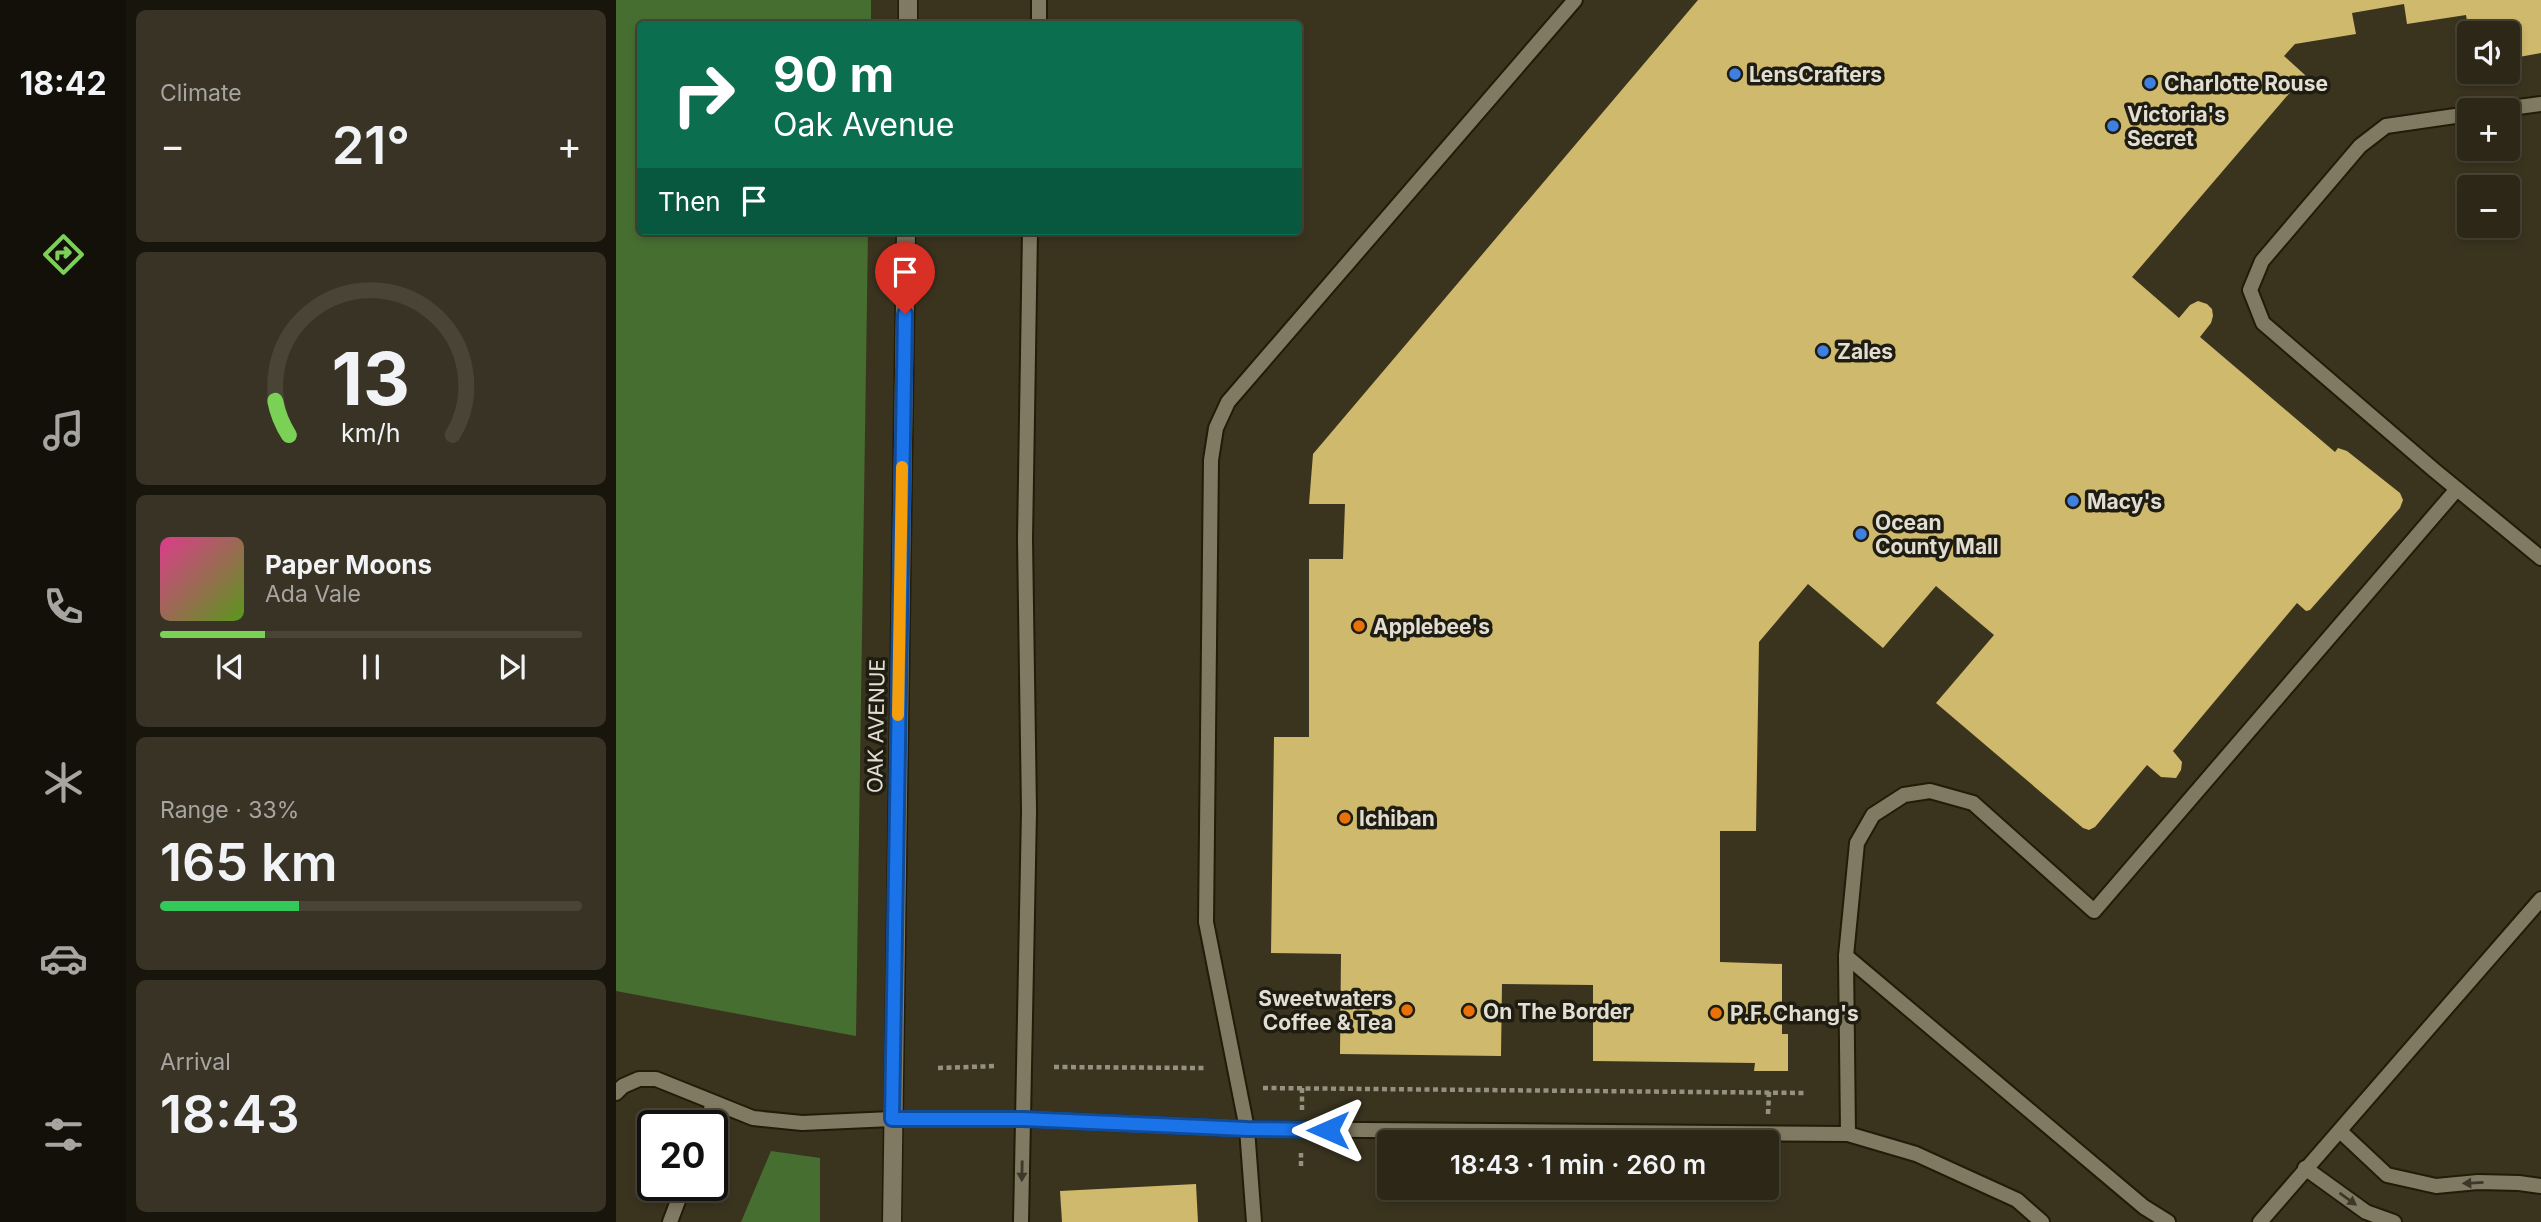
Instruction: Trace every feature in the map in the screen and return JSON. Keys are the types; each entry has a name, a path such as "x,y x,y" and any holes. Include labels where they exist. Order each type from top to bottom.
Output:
{"street":[{"path":"908,0 908,21"},
{"name":"OAK AVENUE","path":"892,1222 906,235"}],"lane":[{"path":"1039,21 1040,0"},
{"path":"1254,1222 1247,1129 1206,922 1211,460 1216,429 1228,402 1575,0"},
{"path":"2520,107 2541,104"},
{"path":"2457,116 2386,126 2360,146 2262,261 2250,290 2263,323 2541,558"},
{"path":"1021,1222 1029,811 1026,539 1030,235"},
{"path":"1848,1134 1846,956 1857,843 1873,815 1904,795 1930,791 1973,803 2094,911 2457,489"},
{"path":"2260,1222 2541,899"},
{"path":"1846,956 2144,1207 2168,1222"},
{"path":"616,1093 623,1086 639,1079 656,1079 753,1118 802,1123 892,1119 1023,1119 1247,1129 1848,1134 1916,1154 2017,1200 2042,1222"},
{"path":"711,1110 713,1104"},
{"path":"2340,1131 2387,1175 2436,1186 2478,1182 2519,1182 2541,1186"},
{"path":"2305,1168 2366,1212 2394,1222"},
{"path":"670,1222 678,1201"}],"path":[{"path":"938,1068 997,1066"},
{"path":"1054,1067 1205,1068"},
{"path":"1260,1078 1263,1088 1807,1093"},
{"path":"1302,1088 1302,1111"},
{"path":"1768,1114 1769,1092"},
{"path":"1301,1153 1301,1166"}],"green space":[{"path":"616,0 871,0 871,21 637,21 637,235 868,235 856,1036 616,991"},
{"path":"771,1151 820,1158 820,1222 741,1222"}],"building":[{"name":"Ocean County Mall","path":"1698,0 2541,0 2541,53 2520,57 2520,21 2467,21 2466,15 2407,24 2404,4 2352,13 2356,34 2295,44 2284,56 2305,75 2132,277 2179,318 2190,305 2198,301 2207,304 2212,309 2213,316 2200,337 2335,452 2338,448 2347,451 2400,493 2403,500 2400,508 2310,610 2306,611 2297,603 2173,751 2182,762 2176,778 2161,777 2147,765 2095,827 2089,830 2083,828 1936,703 1994,635 1936,586 1883,648 1808,584 1759,642 1756,831 1720,831 1720,962 1782,964 1782,1034 1788,1034 1788,1071 1754,1071 1755,1063 1593,1061 1593,985 1502,984 1501,1056 1340,1054 1341,954 1271,953 1274,737 1309,737 1309,559 1343,559 1345,504 1309,504 1313,454"},
{"path":"1196,1184 1198,1222 1062,1222 1060,1191"}],"slow traffic":[{"path":"898,715 902,467"}],"place":[{"name":"LensCrafters","path":"1735,74"},
{"name":"Charlotte Rouse","path":"2150,83"},
{"name":"Victoria's Secret","path":"2113,126"},
{"name":"Zales","path":"1823,351"},
{"name":"Macy's","path":"2073,501"},
{"name":"Ocean County Mall","path":"1861,534"},
{"name":"Applebee's","path":"1359,626"},
{"name":"Ichiban","path":"1345,818"},
{"name":"Sweetwaters Coffee & Tea","path":"1407,1010"},
{"name":"On The Border","path":"1469,1011"},
{"name":"P.F. Chang's","path":"1716,1013"}],"route":[{"path":"905,314 892,1119 1023,1119 1328,1130"}]}
